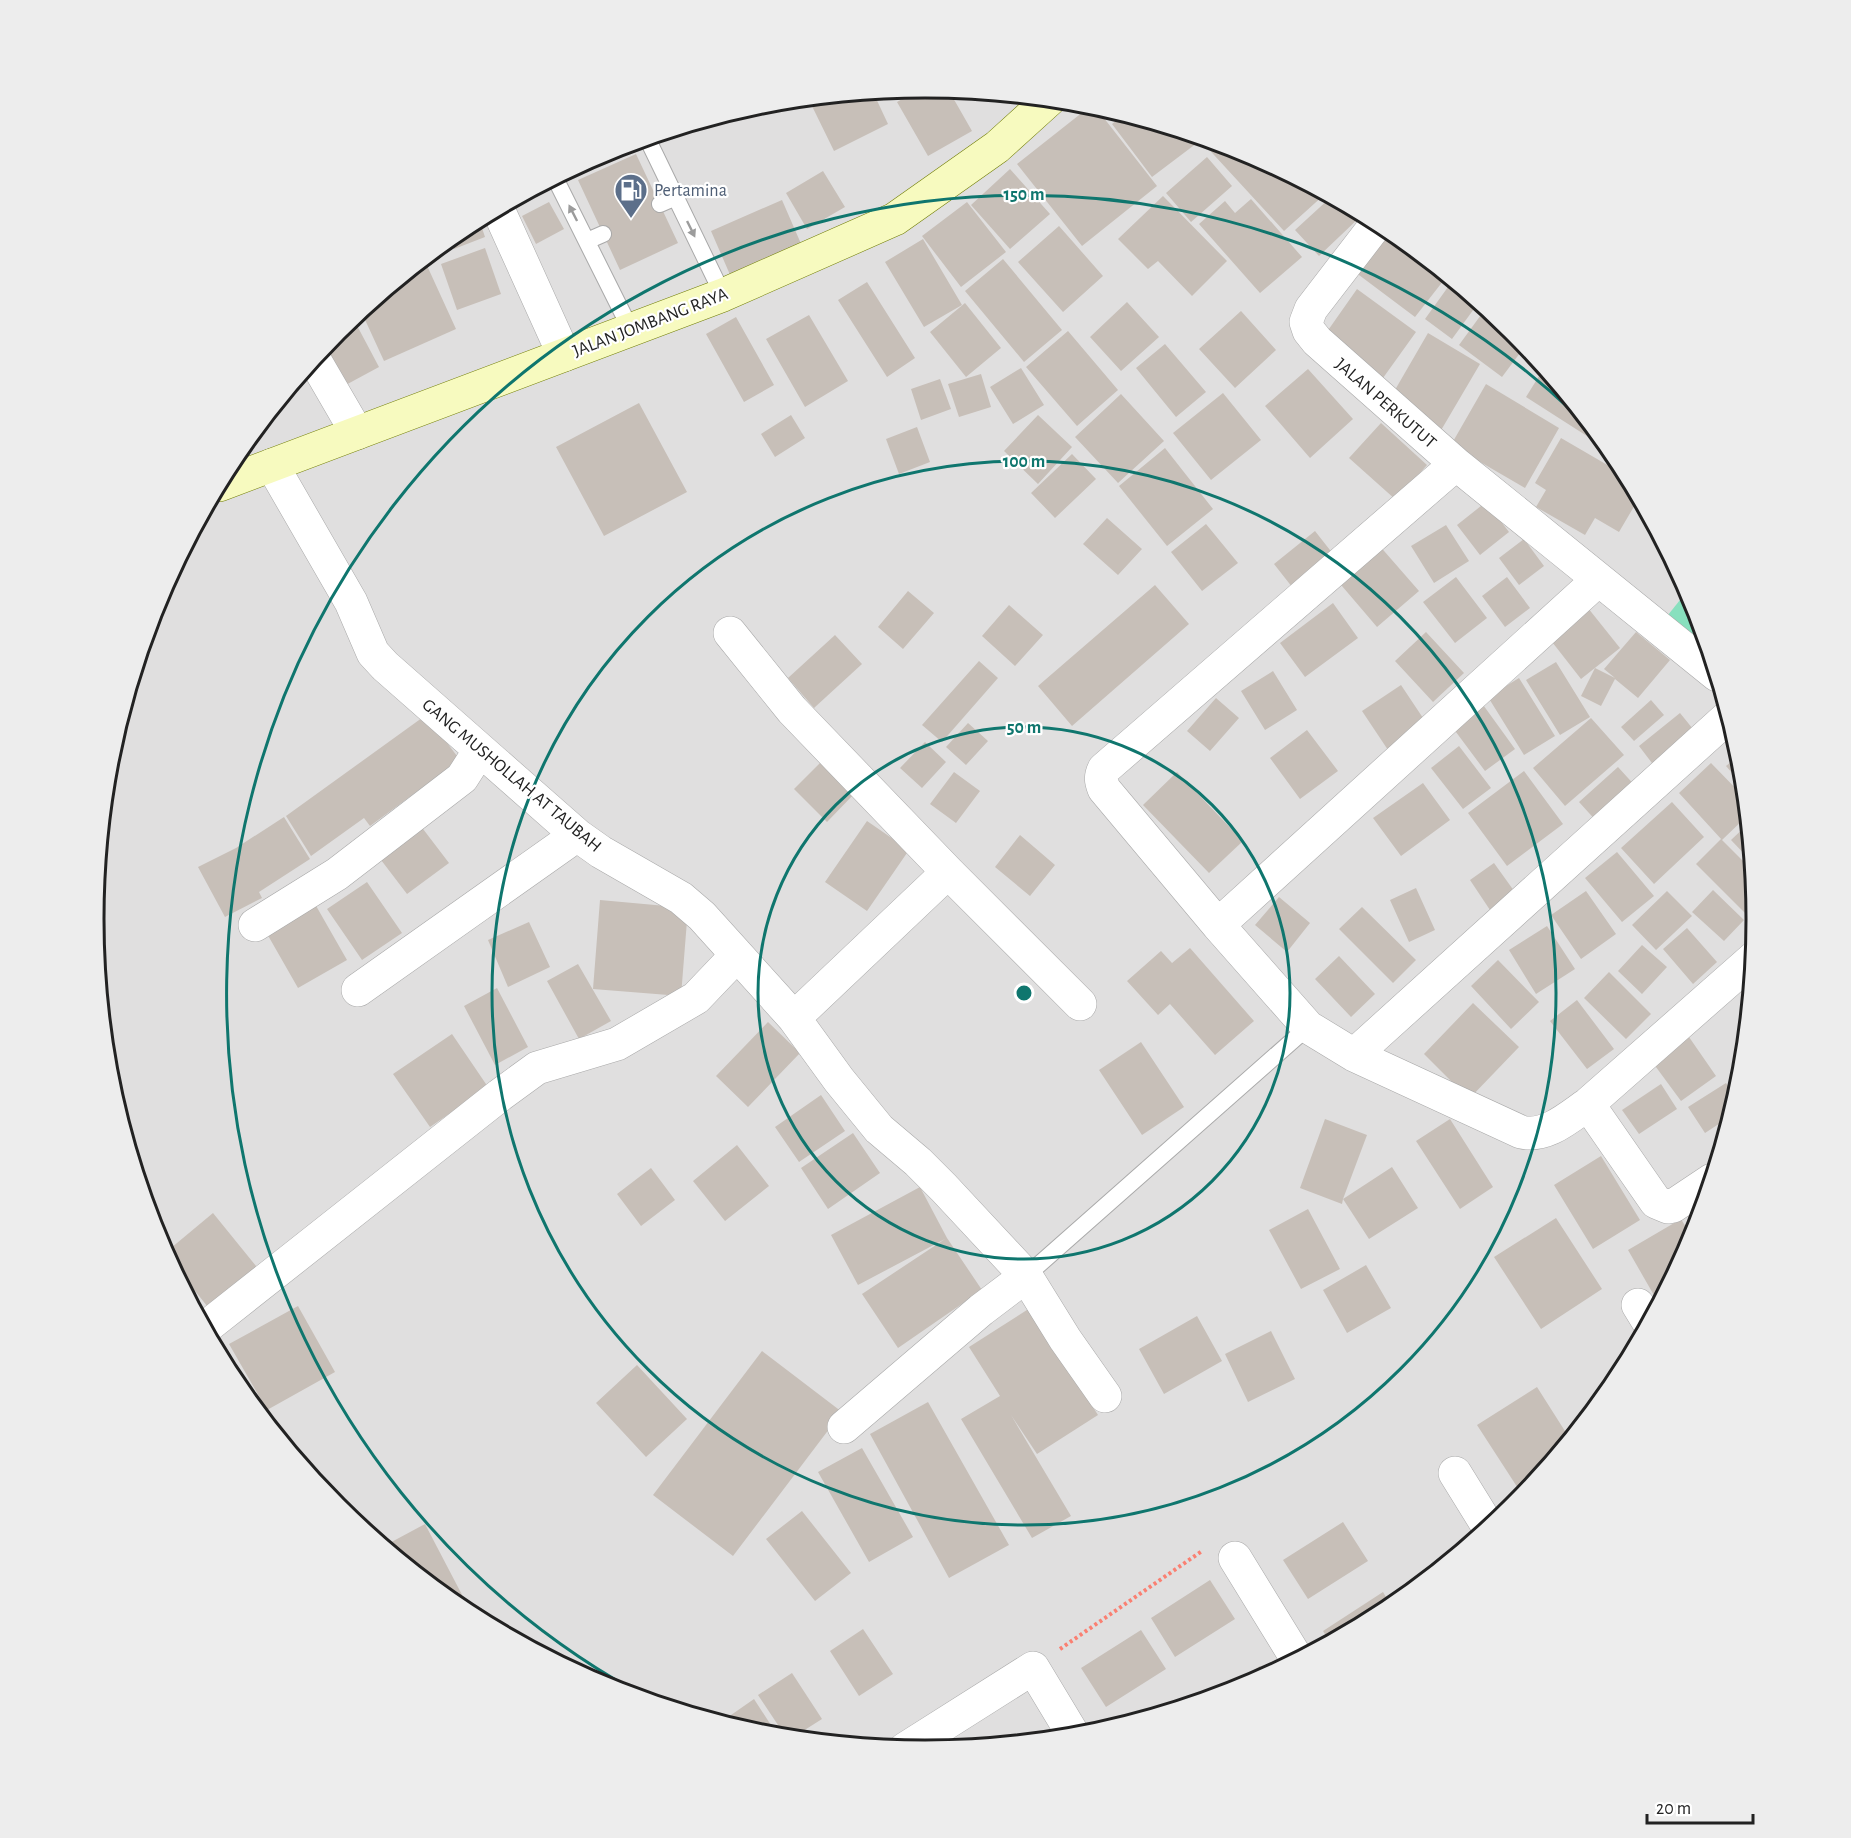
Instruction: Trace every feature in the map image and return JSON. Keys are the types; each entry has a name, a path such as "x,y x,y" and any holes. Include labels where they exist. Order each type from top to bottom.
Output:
{"main road":[{"name":"JALAN JOMBANG RAYA","path":"231,480 723,295 895,219 997,147 1042,106"}],"street":[{"path":"501,216 564,355"},
{"name":"JALAN PERKUTUT","path":"1372,230 1311,309 1306,322 1308,331 1456,464 1598,580 1705,660"},
{"path":"319,366 357,433"},
{"path":"1456,464 1104,769 1101,775 1104,789 1218,926 1308,1026 1354,1055 1521,1132 1532,1135 1541,1133 1588,1104 1745,966"},
{"name":"GANG MUSHOLLAH AT TAUBAH","path":"272,465 351,602 363,635 373,653 577,835 601,852 681,898 702,916 794,1018 839,1080 879,1129 938,1182 1026,1276 1065,1339 1105,1396"},
{"path":"1218,926 1598,580"},
{"path":"730,633 792,710 948,872 1080,1004"},
{"path":"1354,1055 1723,722"},
{"path":"255,925 337,873 462,778 480,750"},
{"path":"358,990 577,835"},
{"path":"794,1018 948,872"},
{"path":"211,1324 537,1068 617,1044 696,998 737,955"},
{"path":"1588,1104 1656,1202 1668,1207 1673,1206 1701,1187"},
{"path":"844,1427 981,1310 1026,1276"},
{"path":"1455,1473 1484,1521"},
{"path":"1235,1558 1294,1653"},
{"path":"920,1740 1033,1668 1069,1728"}],"lane":[{"path":"650,145 723,295"},
{"path":"559,184 595,238 631,330"},
{"path":"660,204 676,197"},
{"path":"1026,1276 1308,1026"}],"path":[{"path":"1033,1668 1197,1553 1210,1548 1224,1549 1235,1558"}],"shaded area":[{"path":"872,99 979,99 1033,105 1086,113 1138,125 1190,141 1289,182 1336,208 1382,236 1426,267 1467,301 1543,377 1577,419 1609,463 1637,508 1662,556 1703,655 1719,706 1740,812 1745,865 1747,919 1740,1026 1719,1132 1703,1183 1662,1282 1637,1330 1609,1375 1543,1461 1467,1537 1426,1571 1382,1602 1289,1656 1190,1697 1138,1713 1086,1725 979,1739 872,1739 818,1733 765,1725 713,1713 661,1697 562,1656 515,1630 469,1602 425,1571 384,1537 308,1461 274,1419 242,1375 214,1330 189,1282 148,1183 132,1132 111,1026 106,973 104,919 111,812 132,706 148,655 189,556 214,508 242,463 308,377 384,301 425,267 469,236 562,182 661,141 713,125 765,113"}],"green space":[{"path":"1681,599 1696,637 1668,615"}],"building":[{"path":"903,98 953,99 972,131 928,156 897,102"},
{"path":"876,99 888,124 834,151 812,106"},
{"path":"1082,112 1086,113 1103,117 1157,186 1082,246 1017,164"},
{"path":"1117,120 1196,143 1152,177 1112,124"},
{"path":"1207,148 1289,182 1320,199 1284,231"},
{"name":"Pertamina","path":"636,154 678,243 620,270 578,180"},
{"path":"1207,157 1232,186 1191,222 1166,193"},
{"path":"1010,169 1050,214 1010,249 971,205"},
{"path":"823,171 845,207 807,229 786,193"},
{"path":"1163,196 1227,261 1192,296 1158,261 1148,269 1118,239"},
{"path":"1251,199 1302,257 1260,293 1199,224 1225,201 1235,213"},
{"path":"782,200 802,246 731,277 711,231"},
{"path":"549,202 564,229 536,244 522,216"},
{"path":"967,202 1006,252 961,287 922,236"},
{"path":"1325,202 1356,220 1319,256 1295,230"},
{"path":"1059,226 1103,276 1063,312 1018,262"},
{"path":"482,228 485,237 454,249 453,247"},
{"path":"1381,235 1443,281 1415,317 1351,269"},
{"path":"923,239 962,305 924,327 885,262"},
{"path":"485,248 501,294 457,310 441,264"},
{"path":"1003,259 1062,330 1024,362 965,291"},
{"path":"427,266 456,329 384,361 365,319"},
{"path":"867,282 915,358 887,377 838,300"},
{"path":"1449,286 1475,308 1452,339 1425,319"},
{"path":"1357,289 1416,332 1383,378 1324,336"},
{"path":"1127,302 1159,337 1121,371 1090,337"},
{"path":"965,303 1001,348 966,377 930,332"},
{"path":"1241,311 1276,350 1235,388 1199,349"},
{"path":"809,315 848,381 805,407 766,339"},
{"path":"1481,315 1520,353 1502,377 1459,345"},
{"path":"736,317 774,385 744,402 706,334"},
{"path":"357,326 379,367 342,387 326,358"},
{"path":"1068,331 1118,390 1077,426 1026,367"},
{"path":"1428,333 1480,364 1440,432 1388,402"},
{"path":"1165,344 1206,392 1176,417 1136,368"},
{"path":"1021,368 1044,405 1013,424 990,387"},
{"path":"1308,369 1353,419 1310,458 1265,406"},
{"path":"981,374 991,407 959,417 948,384"},
{"path":"1540,374 1590,438 1526,397"},
{"path":"940,379 951,409 921,420 911,389"},
{"path":"1486,384 1559,428 1525,488 1451,445"},
{"path":"1223,393 1261,440 1211,480 1173,433"},
{"path":"1121,394 1164,441 1118,483 1075,437"},
{"path":"639,403 687,492 604,536 556,447"},
{"path":"791,415 805,438 775,457 761,434"},
{"path":"1038,415 1072,447 1038,484 1004,451"},
{"path":"1381,423 1427,465 1396,500 1349,458"},
{"path":"917,427 930,462 899,474 886,439"},
{"path":"1561,438 1612,468 1635,505 1619,532 1595,518 1585,535 1536,507 1546,490 1535,483"},
{"path":"1165,448 1213,509 1167,546 1119,486"},
{"path":"1072,454 1096,479 1055,518 1031,493"},
{"path":"1486,502 1509,532 1480,555 1457,525"},
{"path":"1107,518 1142,549 1118,575 1083,544"},
{"path":"1206,524 1238,563 1202,591 1171,552"},
{"path":"1446,525 1469,561 1434,583 1411,546"},
{"path":"1315,531 1337,559 1296,592 1274,564"},
{"path":"1524,539 1544,566 1519,585 1499,558"},
{"path":"1378,544 1419,591 1377,627 1336,579"},
{"path":"1456,577 1487,618 1455,643 1423,602"},
{"path":"1507,577 1530,608 1505,627 1482,596"},
{"path":"1155,585 1189,624 1072,726 1038,686"},
{"path":"908,591 934,613 903,649 878,627"},
{"path":"1333,603 1358,638 1305,677 1280,643"},
{"path":"1009,605 1043,635 1015,666 982,636"},
{"path":"1588,608 1620,648 1581,679 1549,638"},
{"path":"1426,632 1464,673 1433,702 1395,661"},
{"path":"1636,632 1670,660 1638,698 1615,679 1601,706 1581,696 1595,668 1615,678 1604,669"},
{"path":"835,635 862,664 814,708 788,678"},
{"path":"979,661 998,678 942,742 922,725"},
{"path":"1556,662 1590,717 1560,735 1526,680"},
{"path":"1273,671 1297,710 1265,730 1241,691"},
{"path":"1519,678 1555,736 1524,755 1488,697"},
{"path":"1401,685 1431,730 1392,756 1362,711"},
{"path":"1216,698 1239,718 1210,751 1187,731"},
{"path":"1651,700 1664,715 1634,741 1621,727"},
{"path":"1481,702 1515,749 1485,771 1450,724"},
{"path":"1680,713 1697,734 1655,767 1639,746"},
{"path":"426,715 460,760 370,826 364,818 311,856 286,816"},
{"path":"1591,718 1624,755 1565,806 1533,768"},
{"path":"968,723 988,741 966,765 946,747"},
{"path":"1307,730 1338,771 1300,799 1270,758"},
{"path":"925,742 946,762 922,788 900,768"},
{"path":"1459,746 1491,788 1463,809 1431,768"},
{"path":"822,761 855,793 827,822 794,789"},
{"path":"1731,762 1734,775 1726,766"},
{"path":"1711,763 1736,789 1741,822 1722,840 1679,793"},
{"path":"1618,767 1638,789 1599,824 1579,802"},
{"path":"1524,771 1563,824 1507,866 1468,813"},
{"path":"954,772 980,791 956,823 930,804"},
{"path":"1177,772 1243,841 1209,873 1143,805"},
{"path":"1423,783 1450,820 1401,856 1373,818"},
{"path":"1672,802 1704,837 1654,884 1621,848"},
{"path":"284,817 310,859 259,892 262,898 225,917 198,867 236,848"},
{"path":"867,821 909,850 867,911 825,882"},
{"path":"420,825 449,863 407,894 378,856"},
{"path":"1742,830 1744,854 1731,840"},
{"path":"1020,835 1055,865 1030,896 995,867"},
{"path":"1721,839 1745,863 1747,915 1696,864"},
{"path":"1617,852 1654,896 1622,922 1585,878"},
{"path":"1494,863 1522,902 1496,919 1470,880"},
{"path":"367,882 402,933 362,960 327,909"},
{"path":"1416,888 1435,930 1409,942 1390,900"},
{"path":"1713,890 1744,920 1724,941 1692,912"},
{"path":"1586,891 1616,934 1581,959 1551,915"},
{"path":"1667,891 1692,916 1656,950 1632,925"},
{"path":"1279,897 1310,923 1287,952 1255,925"},
{"path":"600,900 688,908 681,996 593,989"},
{"path":"315,904 347,960 298,988 266,932"},
{"path":"1362,907 1416,960 1393,983 1339,929"},
{"path":"529,922 550,967 508,987 488,940"},
{"path":"1547,926 1575,969 1536,994 1509,950"},
{"path":"1687,928 1717,962 1693,984 1663,949"},
{"path":"1642,945 1667,967 1642,994 1618,971"},
{"path":"1190,948 1254,1021 1215,1055 1170,1004 1158,1015 1127,981 1161,951 1172,963"},
{"path":"1339,956 1375,994 1351,1017 1315,979"},
{"path":"1498,960 1539,1002 1511,1029 1471,986"},
{"path":"578,964 611,1021 579,1039 547,981"},
{"path":"1609,972 1651,1014 1626,1039 1584,998"},
{"path":"1744,981 1743,995 1737,985"},
{"path":"497,988 528,1047 495,1065 464,1006"},
{"path":"1577,1000 1614,1049 1587,1069 1550,1021"},
{"path":"1473,1003 1519,1047 1469,1099 1424,1054"},
{"path":"768,1022 800,1053 748,1107 716,1076"},
{"path":"452,1034 488,1087 430,1127 393,1074"},
{"path":"1689,1037 1716,1076 1681,1101 1653,1063"},
{"path":"1141,1042 1184,1107 1142,1135 1099,1070"},
{"path":"1726,1083 1729,1088 1721,1122 1705,1133 1688,1107"},
{"path":"1661,1084 1677,1109 1639,1134 1622,1110"},
{"path":"821,1095 845,1131 799,1162 775,1127"},
{"path":"1325,1119 1367,1135 1342,1204 1300,1188"},
{"path":"1450,1119 1493,1187 1460,1209 1416,1141"},
{"path":"853,1133 880,1173 828,1209 801,1168"},
{"path":"737,1145 769,1186 725,1221 693,1181"},
{"path":"1601,1156 1640,1220 1593,1249 1554,1185"},
{"path":"1392,1167 1418,1208 1369,1239 1343,1199"},
{"path":"651,1168 675,1200 641,1226 617,1194"},
{"path":"920,1187 947,1238 982,1290 898,1348 862,1294 945,1239 858,1285 831,1235"},
{"path":"1308,1209 1340,1269 1301,1289 1269,1230"},
{"path":"213,1213 260,1271 211,1311 191,1286 173,1246"},
{"path":"1556,1218 1602,1289 1541,1329 1494,1257"},
{"path":"1681,1219 1686,1227 1655,1296 1628,1250"},
{"path":"1366,1265 1391,1308 1347,1333 1323,1290"},
{"path":"298,1306 335,1372 267,1410 229,1344"},
{"path":"1030,1308 1098,1415 1037,1454 1011,1415 1071,1516 1032,1538 961,1419 1000,1396 969,1347"},
{"path":"1197,1316 1222,1361 1164,1394 1139,1349"},
{"path":"1271,1331 1295,1379 1248,1402 1225,1354"},
{"path":"762,1351 842,1412 733,1556 653,1495"},
{"path":"637,1365 687,1419 646,1457 596,1403"},
{"path":"1537,1387 1566,1433 1518,1488 1477,1425"},
{"path":"928,1402 1009,1545 949,1578 870,1434"},
{"path":"862,1448 913,1537 869,1562 818,1472"},
{"path":"802,1511 851,1573 815,1601 766,1539"},
{"path":"1343,1522 1368,1561 1308,1599 1283,1560"},
{"path":"425,1524 464,1598 425,1571 391,1542"},
{"path":"1210,1580 1235,1619 1175,1657 1151,1618"},
{"path":"1383,1592 1387,1599 1326,1636 1323,1631"},
{"path":"863,1629 893,1674 859,1696 830,1651"},
{"path":"1141,1630 1166,1669 1106,1707 1081,1668"},
{"path":"1260,1666 1261,1668 1246,1675"},
{"path":"792,1673 822,1719 803,1731 779,1727 758,1695"},
{"path":"754,1699 772,1726 765,1725 729,1717"}],"place":[{"name":"Pertamina","path":"631,219"}]}
